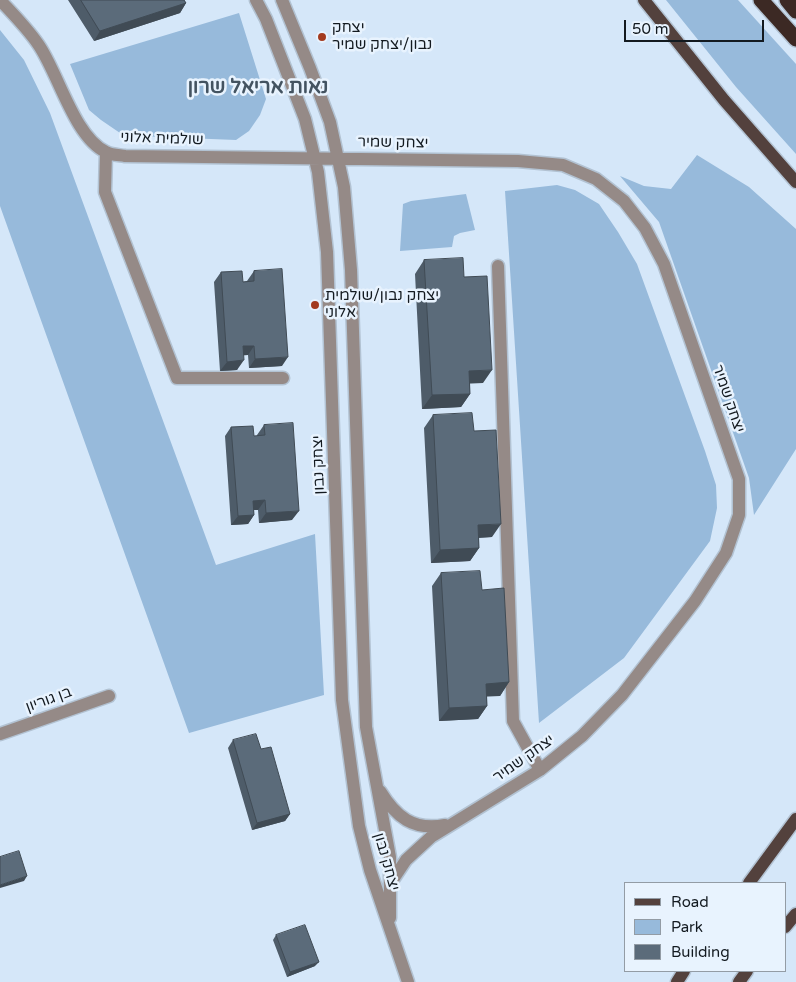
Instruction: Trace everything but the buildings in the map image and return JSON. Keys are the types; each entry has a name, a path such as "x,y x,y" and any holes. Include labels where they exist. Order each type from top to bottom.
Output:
{"highway":[{"path":"761,0 796,39"},
{"path":"787,0 796,11"}],"main road":[{"path":"644,0 724,100 796,182"},
{"path":"750,882 796,820"},
{"path":"786,926 796,914"}],"street":[{"name":"שולמית אלוני","path":"0,0 38,44 72,113 93,142 106,152 125,156 315,159"},
{"name":"יצחק נבון","path":"256,0 266,19 305,119 315,159 327,252 342,700 359,826 370,870 408,982"},
{"name":"יצחק נבון","path":"282,0 330,122 344,187 351,270 366,727 390,857 389,906 392,935"},
{"path":"106,152 106,192 178,378 283,378"},
{"name":"יצחק שמיר","path":"315,159 518,161 563,165 596,179 624,201 646,228 664,264 739,479 739,515 726,553 695,601 622,695 582,736 540,770 431,837 406,860 390,884"},
{"path":"498,266 513,721 540,770"},
{"name":"בן גוריון","path":"0,734 109,696"},
{"name":"יצחק שמיר","path":"376,785 385,799 409,822 428,827 454,822"}],"green space":[{"path":"666,0 738,0 796,64 796,154 736,87"},
{"path":"239,13 266,99 260,115 249,131 236,140 136,136 120,133 89,110 70,64"},
{"path":"0,30 24,60 50,113 216,565 315,534 324,695 189,733 0,206"},
{"path":"697,155 749,187 796,229 796,449 754,515 749,478 659,222 620,176 644,186 671,189"},
{"path":"557,185 575,190 599,204 637,264 705,451 716,485 717,508 710,541 624,658 539,723 505,191"},
{"path":"466,194 475,230 454,236 452,247 400,251 403,204 411,201"}],"place":[{"name":"יצחק נבון/יצחק שמיר","path":"322,37"},
{"name":"יצחק נבון/שולמית אלוני","path":"315,305"}],"district":[{"name":"נאות אריאל שרון","path":"258,88"}]}
